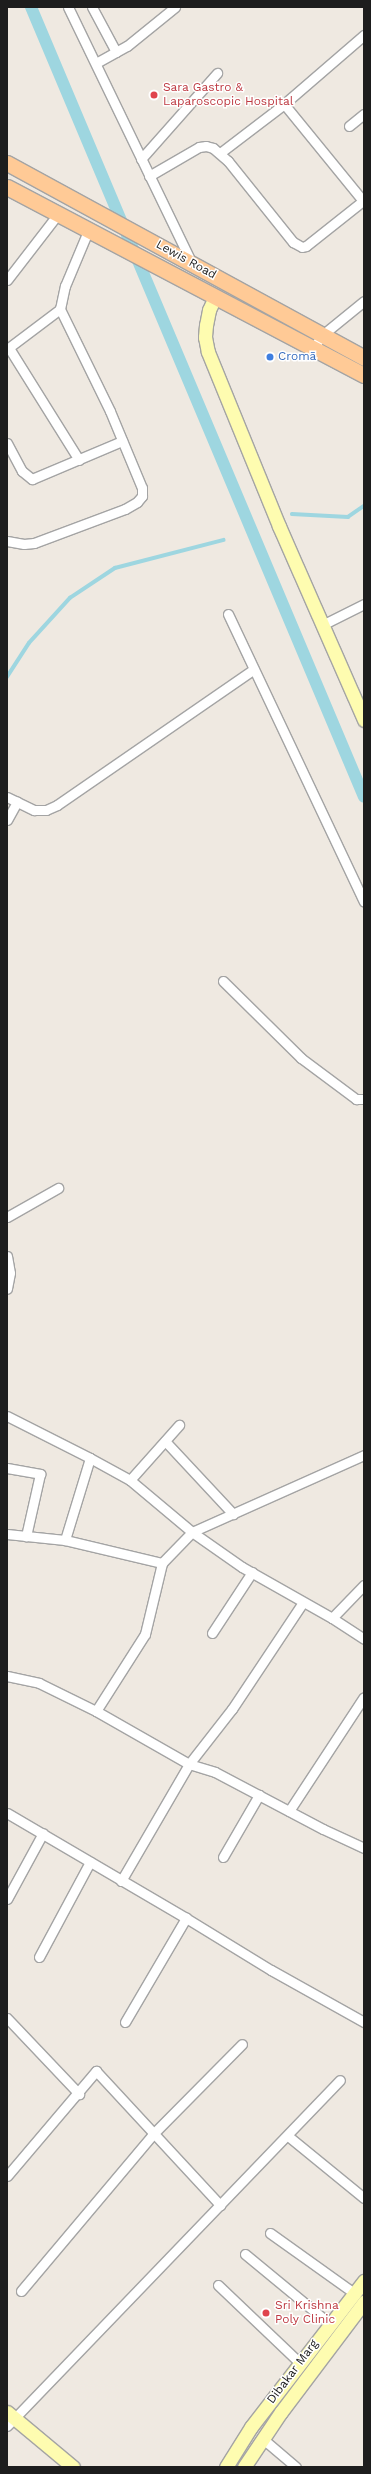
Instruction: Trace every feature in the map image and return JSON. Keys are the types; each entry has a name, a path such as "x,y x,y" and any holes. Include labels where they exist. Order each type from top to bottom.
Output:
{"main road":[{"name":"Lewis Road","path":"7,164 164,248 321,336 364,358"},
{"name":"Lewis Road","path":"7,187 364,375"}],"street":[{"path":"68,7 96,63 148,176 193,264"},
{"path":"92,7 116,52"},
{"path":"96,63 127,46 174,7"},
{"path":"220,153 284,104 364,35"},
{"path":"141,159 217,73"},
{"path":"148,176 199,147 206,146 220,153 298,246 306,246 364,200 284,104"},
{"path":"349,126 364,114"},
{"path":"7,280 58,214"},
{"path":"7,541 24,544 34,543 125,509 137,502 142,496 142,488 122,441 60,309 65,286 94,234"},
{"path":"215,297 209,310 206,325 205,337 208,352 279,526 364,720"},
{"path":"313,348 321,336 364,301"},
{"path":"60,309 8,349 79,460"},
{"path":"7,443 22,472 32,479 122,441"},
{"path":"322,625 364,604"},
{"path":"228,614 364,902"},
{"path":"7,797 34,810 46,810 57,805 254,669"},
{"path":"7,820 17,802"},
{"path":"223,982 301,1058 356,1099 364,1099"},
{"path":"7,1217 58,1188"},
{"path":"7,1256 10,1274 7,1289"},
{"path":"7,1416 130,1480 192,1532 252,1572 332,1618 364,1640"},
{"path":"130,1480 179,1425"},
{"path":"165,1441 234,1514"},
{"path":"96,1711 143,1638 162,1563 192,1532 364,1455"},
{"path":"64,1540 90,1458"},
{"path":"7,1468 40,1474 26,1536"},
{"path":"7,1534 64,1540 162,1563"},
{"path":"212,1632 252,1572"},
{"path":"332,1618 364,1585"},
{"path":"121,1880 189,1764 232,1709 303,1602"},
{"path":"7,1676 39,1683 96,1711 189,1764 215,1772 364,1848"},
{"path":"289,1811 364,1697"},
{"path":"223,1857 259,1795"},
{"path":"7,1813 186,1918 271,1970 364,2022"},
{"path":"7,1899 43,1833"},
{"path":"39,1957 90,1862"},
{"path":"125,2022 186,1918"},
{"path":"7,2018 79,2094"},
{"path":"21,2291 154,2133 242,2044"},
{"path":"7,2176 79,2094 96,2071 220,2205"},
{"path":"73,2467 9,2419 288,2136 340,2080"},
{"path":"288,2136 364,2198"},
{"path":"270,2233 363,2307"},
{"path":"245,2254 330,2324"},
{"name":"Dibakar Marg","path":"226,2467 251,2427 364,2280"},
{"path":"218,2285 300,2363"},
{"name":"Dibakar Marg","path":"244,2467 263,2439 363,2307"},
{"path":"263,2439 296,2467"}],"waterway":[{"path":"31,7 364,797"},
{"path":"292,514 348,517 364,506"},
{"path":"7,677 29,643 70,598 115,568 223,540"}],"place":[{"name":"Sara Gastro & Laparoscopic Hospital","path":"154,95"},
{"name":"Cromā","path":"270,357"},
{"name":"Sri Krishna Poly Clinic","path":"266,2313"}]}
